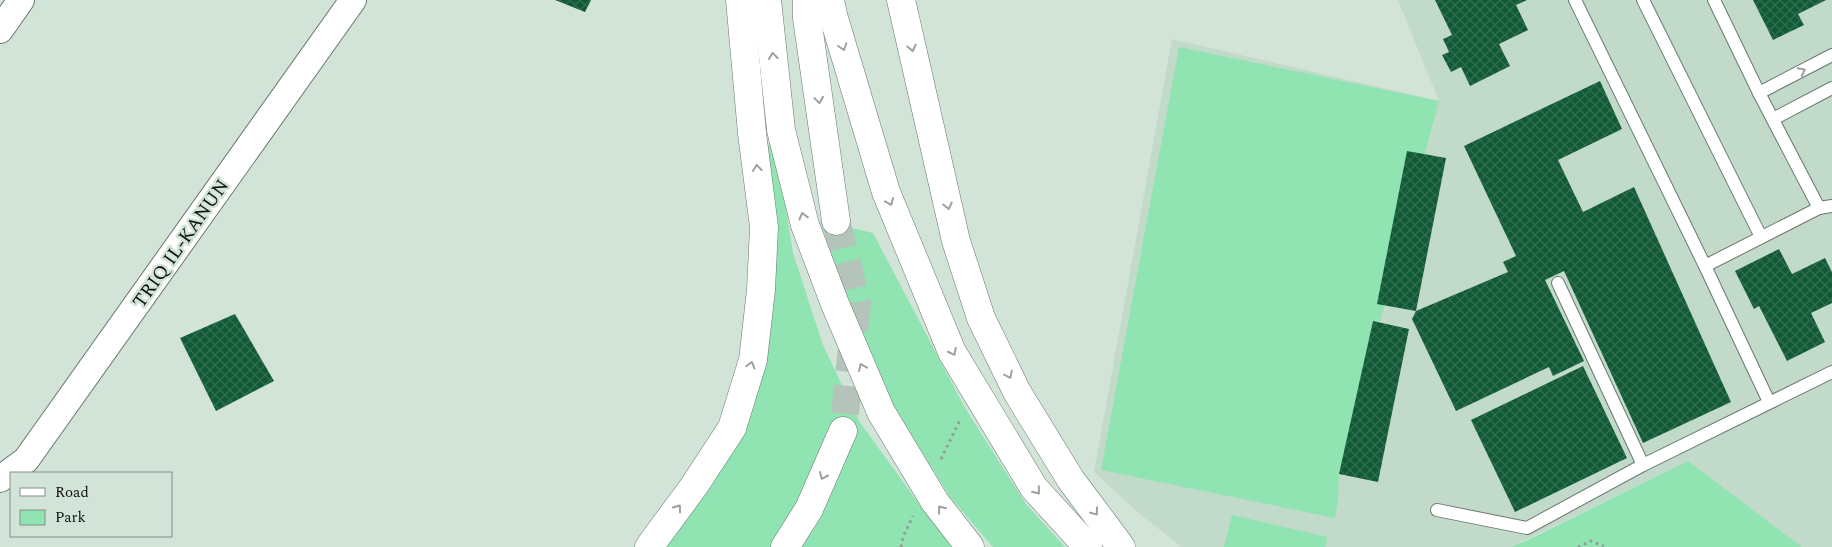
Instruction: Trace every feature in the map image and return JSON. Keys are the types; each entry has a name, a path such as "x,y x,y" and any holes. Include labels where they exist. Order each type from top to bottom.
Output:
{"highway":[{"path":"649,547 694,486 732,428 753,360 761,290 764,227 752,133 740,0"},
{"path":"767,0 781,130 805,224 835,304 881,412 935,502 970,547"},
{"path":"807,0 807,18 836,221"},
{"path":"830,0 832,15 886,192 952,352 1034,488 1088,547"},
{"path":"901,0 956,241 981,318 1017,392 1071,480 1122,547"},
{"path":"785,547 809,509 843,431"}],"street":[{"path":"0,30 20,0"},
{"name":"TRIQ IL-KANUN","path":"0,479 26,460 353,0"}],"lane":[{"path":"1574,0 1705,266 1769,402"},
{"path":"1643,0 1761,238"},
{"path":"1705,266 1826,207 1773,119 1714,0"},
{"path":"1759,93 1832,55"},
{"path":"1773,119 1832,88"},
{"path":"1558,283 1643,465"},
{"path":"1437,510 1527,528 1643,465 1832,372"}],"path":[{"path":"941,459 961,418"},
{"path":"901,547 903,537 915,512"},
{"path":"1578,547 1591,541 1606,547"}],"shaded area":[{"path":"1398,0 1832,0 1832,547 1802,547 1688,461 1511,547 1182,547 1142,516 1094,472 1172,39 1439,101"}],"green space":[{"path":"1179,47 1439,101 1339,474 1335,518 1101,470"},
{"path":"775,140 793,253 823,345 859,421 919,504 953,547 666,547 731,453 767,146"},
{"path":"820,221 873,233 965,408 1026,504 1065,547 993,547 950,497 894,407 849,305"},
{"path":"1688,461 1802,547 1511,547 1528,540"},
{"path":"1232,515 1328,537 1325,547 1224,547"}],"building":[{"path":"555,0 591,0 585,12"},
{"path":"1435,0 1527,0 1516,5 1528,30 1499,44 1510,66 1470,86 1461,67 1451,72 1442,55 1449,52 1443,39 1452,35"},
{"path":"1753,0 1826,0 1798,14 1804,25 1773,40"},
{"path":"1600,81 1622,129 1558,160 1583,212 1634,187 1731,402 1643,443 1564,271 1545,280 1584,361 1553,376 1549,367 1456,411 1412,319 1416,311 1508,272 1503,262 1516,256 1464,146"},
{"path":"1407,151 1446,158 1416,311 1377,304"},
{"path":"1779,249 1792,274 1825,258 1832,272 1832,303 1811,313 1825,342 1787,361 1759,306 1754,309 1735,271"},
{"path":"235,314 274,381 216,411 180,338"},
{"path":"1373,321 1409,329 1378,482 1339,474"},
{"path":"1583,366 1627,458 1515,512 1471,420"}],"tunnel":[{"path":"836,221 857,303 843,431"}]}
